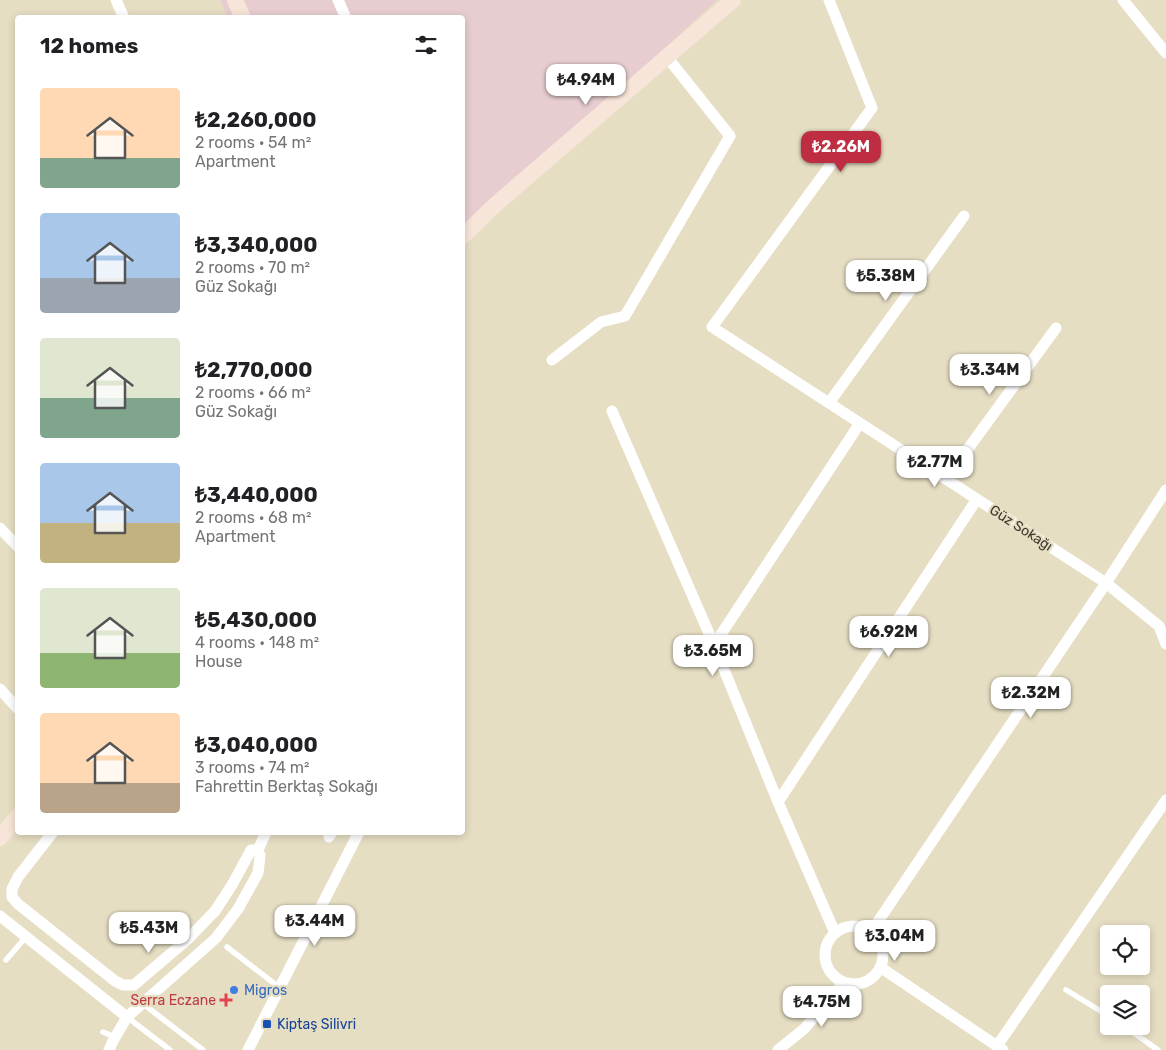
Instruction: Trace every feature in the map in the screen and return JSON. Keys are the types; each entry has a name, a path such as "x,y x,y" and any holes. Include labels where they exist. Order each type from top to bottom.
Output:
{"main road":[{"path":"235,0 242,15"},
{"path":"465,234 495,205 733,0"},
{"path":"0,838 15,820"}],"street":[{"path":"116,0 123,15"},
{"path":"338,0 345,15"},
{"name":"Güz Sokağı","path":"829,0 872,108 712,328 1106,583 1159,626 1166,644"},
{"path":"1123,0 1166,53"},
{"path":"552,360 601,322 625,316 730,136 667,57"},
{"path":"829,403 964,216"},
{"path":"946,479 1056,328"},
{"path":"612,411 714,645 778,802 835,933"},
{"path":"714,645 860,423"},
{"path":"871,932 1106,583 1166,490"},
{"path":"778,802 977,499"},
{"path":"0,528 15,544"},
{"path":"0,689 15,706"},
{"path":"880,967 1000,1048 1166,800"},
{"path":"51,835 18,877 12,889 12,897 18,904 123,985 134,985 195,931 215,910 232,885 251,850 258,850"},
{"path":"110,1050 115,1037 127,1017 216,938 238,909 258,873 260,856 258,850 265,835"},
{"path":"248,1050 357,835"},
{"path":"0,916 127,1017"},
{"path":"853,926 862,927 871,932 878,939 882,948 883,958 875,974 868,980 852,984 835,977 829,970 825,960 825,950 835,933 843,928 853,926"},
{"path":"778,1050 804,1029 844,982"}],"lane":[{"path":"6,960 26,937"},
{"path":"227,947 280,988"},
{"path":"1066,990 1100,1011"},
{"path":"142,1003 203,1050"},
{"path":"127,1017 170,1050"},
{"path":"102,1032 115,1037"},
{"path":"1137,1035 1158,1050"}],"shaded area":[{"path":"220,0 717,0 465,233 465,15 227,15"}],"place":[{"name":"Migros","path":"234,990"},
{"name":"Serra Eczane","path":"226,1000"},
{"name":"Kiptaş Silivri","path":"267,1024"}]}
